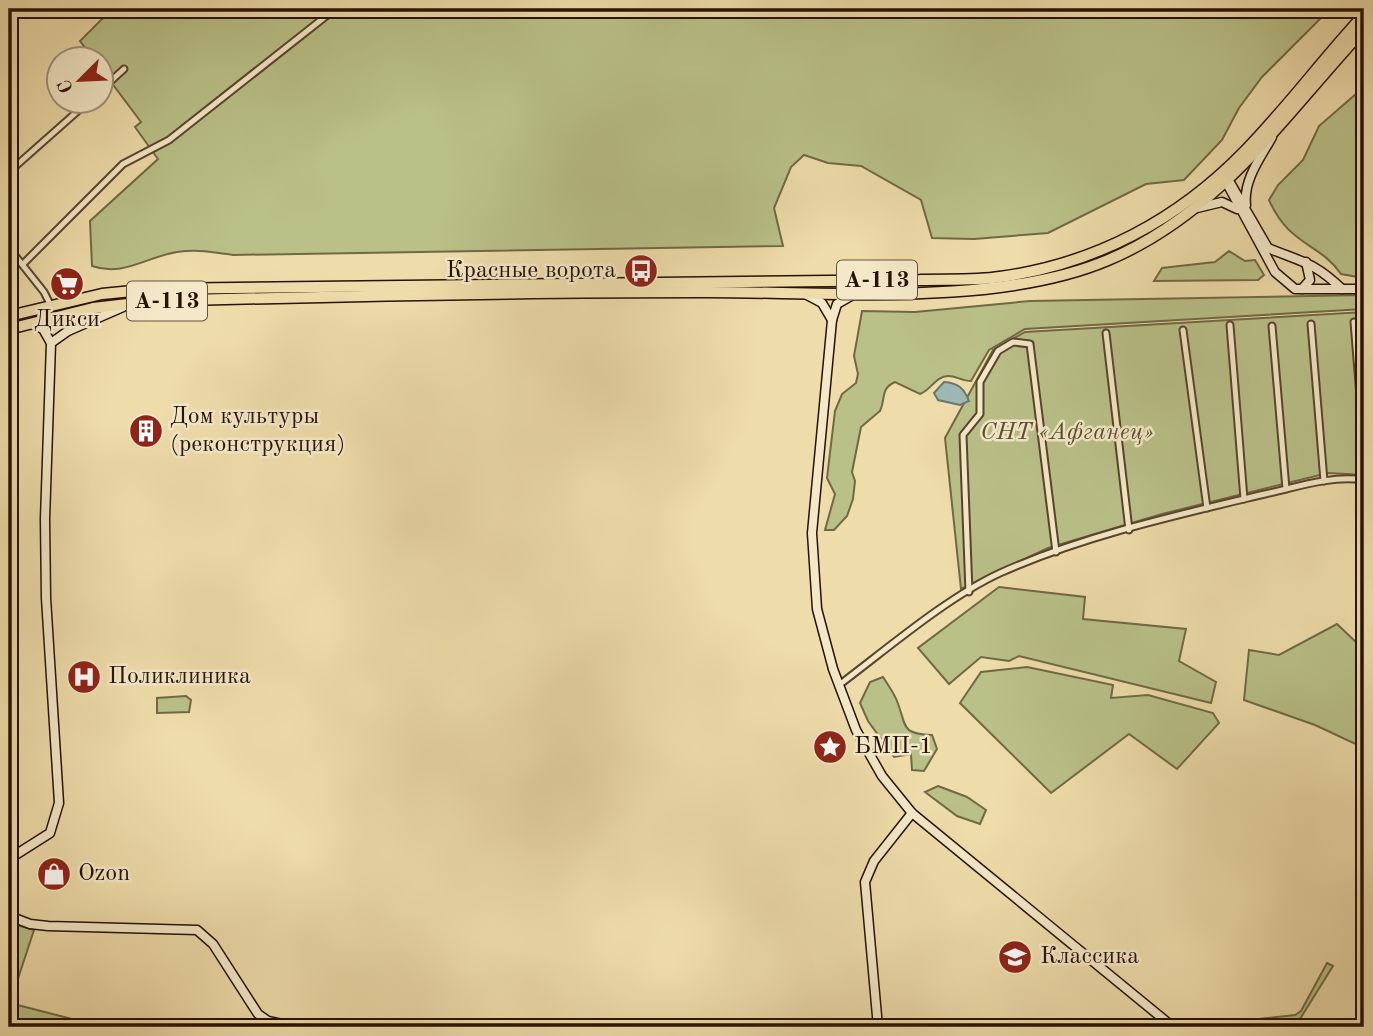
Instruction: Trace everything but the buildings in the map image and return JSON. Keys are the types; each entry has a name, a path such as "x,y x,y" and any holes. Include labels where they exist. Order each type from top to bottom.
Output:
{"highway":[{"name":"А-113","path":"9,316 102,294 153,289 997,278 1068,263 1123,242 1226,178 1364,15"},
{"name":"А-113","path":"9,329 93,308 142,302 464,294 977,289 1072,272 1119,255 1194,209 1273,134 1364,29"}],"street":[{"path":"23,264 123,164 169,140 335,9"},
{"path":"116,76 124,69"},
{"path":"9,172 72,116"},
{"path":"1246,216 1246,190 1252,172 1273,134"},
{"path":"1226,178 1280,280 1295,289 1364,289"},
{"path":"1194,209 1222,202 1235,207 1246,216 1268,248 1322,269 1342,289"},
{"path":"9,248 51,306"},
{"path":"1302,289 1310,280 1304,260"},
{"path":"801,292 822,303 832,320"},
{"path":"859,292 837,304 832,320 812,559 819,622 839,685 870,757 912,813 1173,1027"},
{"path":"51,342 68,331 142,302"},
{"path":"1354,322 1364,446"},
{"path":"9,859 50,833 60,803 46,598 45,519 51,342 43,329 31,323"},
{"path":"1311,324 1324,481"},
{"path":"1230,326 1244,499"},
{"path":"1272,326 1286,489"},
{"path":"1184,330 1207,508"},
{"path":"1106,333 1129,530"},
{"path":"969,592 970,536 963,435 980,414 980,382 998,351 1013,342 1030,344 1056,552"},
{"path":"839,685 924,621 999,574 1056,552 1207,508 1324,481 1364,480"},
{"path":"878,1027 865,883 874,861 912,813"},
{"path":"9,916 30,924 48,926 197,930 213,944 258,1014 268,1021 297,1027"},
{"path":"1153,1027 1162,1018"}],"green space":[{"path":"112,9 1330,9 1262,77 1239,108 1222,140 1184,180 1146,184 1048,233 974,239 932,238 921,200 861,166 828,163 804,155 791,167 774,208 783,246 233,255 192,251 166,254 114,269 92,266 90,221 158,159 135,127 141,122 116,89 116,46 84,46 80,41"},
{"path":"1364,87 1364,278 1341,274 1286,227 1269,200 1278,185 1303,160 1319,126"},
{"path":"1229,251 1245,261 1255,260 1264,275 1258,280 1154,281 1162,268 1215,262"},
{"path":"1364,295 1364,309 1025,329 989,350 971,381 944,377 920,394 895,382 885,391 880,411 861,427 852,472 855,481 853,499 847,516 834,530 825,530 835,494 827,478 835,411 842,394 856,383 858,374 854,356 862,311 915,312 1030,301"},
{"name":"СНТ «Афганец»","path":"1364,312 1364,475 1328,473 1162,514 1048,548 961,589 945,438 993,350 1025,332"},
{"path":"999,587 1085,597 1083,619 1186,629 1179,661 1216,682 1211,703 1019,656 1009,661 981,657 949,684 918,648"},
{"path":"1337,624 1359,645 1364,642 1364,748 1315,725 1244,700 1249,650 1279,655"},
{"path":"1027,667 1113,685 1111,698 1148,695 1213,713 1219,723 1177,769 1129,734 1051,793 960,703 981,672"},
{"path":"883,677 896,698 906,727 914,733 932,735 937,749 924,771 912,770 911,754 894,757 868,721 860,703 870,682"},
{"path":"186,696 191,700 189,712 157,713 157,698"},
{"path":"938,786 967,797 986,810 980,824 957,816 925,792"},
{"path":"9,925 34,930 10,1003 103,1027 9,1027"},
{"path":"1327,963 1333,966 1295,1027 1226,1027 1241,1021 1295,1015 1301,1011"}],"water":[{"path":"944,382 960,387 969,401 960,405 938,400 934,393"}],"place":[{"name":"Красные ворота","path":"641,271"},
{"name":"Дикси","path":"67,284"},
{"name":"Дом культуры (реконструкция)","path":"146,431"},
{"name":"Поликлиника","path":"84,677"},
{"name":"БМП-1","path":"830,747"},
{"name":"Ozon","path":"54,874"},
{"name":"Классика","path":"1015,957"}]}
